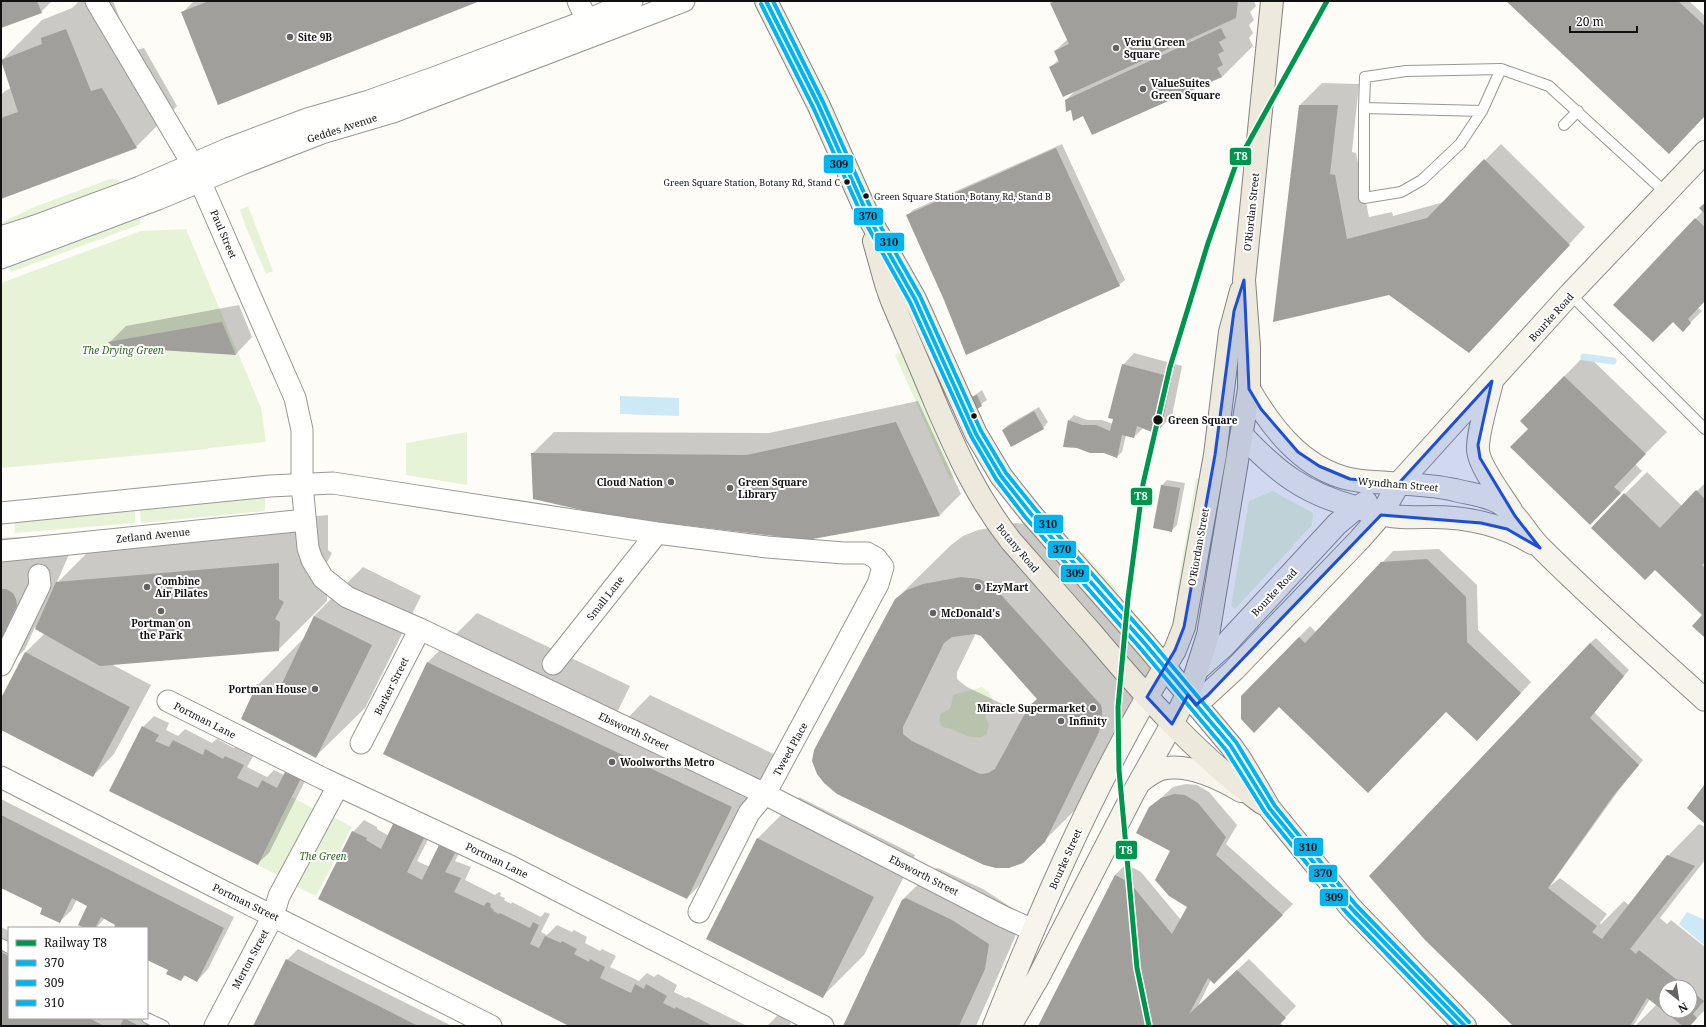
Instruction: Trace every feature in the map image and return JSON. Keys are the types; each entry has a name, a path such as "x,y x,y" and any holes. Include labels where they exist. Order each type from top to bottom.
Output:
{"main road":[{"name":"Botany Road","path":"766,1 818,104 869,218 909,287 976,434 1001,476 1181,687 1241,760 1270,809 1351,908 1465,1026"},
{"name":"O'Riordan Street","path":"1198,669 1211,617 1249,389 1250,347 1244,280 1272,1"},
{"name":"Bourke Road","path":"1181,687 1234,670 1360,539 1381,515 1399,483 1570,294 1705,152"},
{"name":"Botany Road","path":"869,218 884,278 892,301 957,453 992,517 1011,541 1172,724 1225,775 1270,809"},
{"name":"O'Riordan Street","path":"1147,697 1181,687 1179,641 1186,616 1214,455 1231,322 1244,280"},
{"path":"1492,381 1478,450 1484,467 1514,516"},
{"name":"O'Riordan Street","path":"1223,389 1228,412 1242,435"},
{"name":"Wyndham Street","path":"1249,389 1265,415 1285,440 1310,461 1330,472 1350,479 1442,488 1488,498 1503,505 1540,548 1705,700"},
{"name":"Wyndham Street","path":"1242,435 1268,461 1295,483 1327,499 1381,515 1453,518 1481,523 1507,530 1540,548"},
{"name":"Bourke Road","path":"1172,724 1181,687 1198,669 1224,646 1337,524 1356,508 1399,483"},
{"name":"Bourke Street","path":"994,1026 1032,930 1096,792 1147,697"},
{"path":"1010,1026 1046,963 1140,782 1172,724"},
{"path":"1140,782 1147,776 1160,770 1170,768 1190,770 1222,781 1270,809"}],"street":[{"name":"Paul Street","path":"96,1 197,173 295,398 302,430 302,484"},
{"path":"578,1 587,20"},
{"name":"Geddes Avenue","path":"1,258 158,199 197,173 230,148 307,119 369,101 587,20 632,1"},
{"name":"Geddes Avenue","path":"1,237 140,187 197,173 393,112 684,1"},
{"path":"1,514 302,484 333,483 657,533"},
{"name":"Ebsworth Street","path":"302,484 308,548 312,560 323,578 347,597 420,629 765,794 1032,930"},
{"name":"Zetland Avenue","path":"1,551 305,520"},
{"name":"Tweed Place","path":"657,533 767,547 844,554 867,553 876,558 883,567 878,584 829,678 765,794 749,813 699,912"},
{"name":"Small Lane","path":"553,664 657,533"},
{"path":"1,665 40,585 39,575"},
{"name":"Barker Street","path":"361,743 420,629"},
{"name":"Portman Lane","path":"168,701 338,786 510,866 823,1026"},
{"name":"Portman Street","path":"1,777 81,819 492,1026"},
{"name":"Merton Street","path":"215,1026 274,916 279,896 338,786"}],"lane":[{"path":"1501,69 1482,111 1460,144 1422,180 1401,192 1364,198 1365,78 1406,71 1501,69 1549,86 1666,193"},
{"path":"1364,108 1482,111"},
{"path":"1564,125 1578,111"},
{"path":"1570,294 1705,429"},
{"path":"148,1018 164,1026"}],"highlighted area":[{"path":"1244,280 1249,389 1261,409 1298,452 1319,466 1350,479 1399,483 1492,381 1478,445 1480,458 1515,516 1540,548 1507,529 1481,523 1381,515 1208,695 1196,705 1188,695 1172,724 1147,697 1175,650 1184,627 1215,455 1234,311"}],"green space":[{"path":"110,179 119,180 120,182 39,212 1,229 1,223 34,207"},
{"path":"248,206 273,271 266,274 240,210"},
{"path":"139,217 141,224 11,272 8,264"},
{"name":"The Drying Green","path":"186,229 261,408 266,442 208,449 1,468 1,283 141,231"},
{"path":"901,352 954,477 950,479 895,355"},
{"path":"467,432 467,485 406,475 406,443"},
{"path":"1196,478 1200,478 1180,596 1176,596"},
{"path":"1273,491 1313,513 1312,525 1235,609 1231,606 1249,501"},
{"path":"261,498 265,499 264,511 141,523 140,510"},
{"path":"135,511 135,523 15,533 14,521"},
{"path":"1083,552 1119,592 1115,595 1080,555"},
{"path":"982,687 990,695 993,703 993,707 987,710 986,717 989,726 986,735 980,737 970,737 942,727 939,720 941,713 949,709 953,695"},
{"name":"The Green","path":"292,797 314,809 279,876 258,865"},
{"name":"The Green","path":"330,815 352,827 316,896 293,885"}],"water":[{"path":"620,396 679,398 679,416 620,414"},
{"path":"1687,912 1705,920 1705,946 1679,924"}],"building":[{"path":"1,1 37,1 42,13 1,28"},
{"name":"Site 9B","path":"209,1 480,1 218,105 181,12"},
{"name":"Veriu Green Square","path":"1055,1 1238,1 1236,18 1063,97 1049,67 1059,62 1054,51 1069,44 1050,3"},
{"path":"1506,1 1678,1 1705,26 1705,116 1669,154"},
{"name":"ValueSuites Green Square","path":"1221,28 1226,38 1219,42 1224,51 1218,54 1223,65 1217,68 1222,77 1092,135 1083,116 1073,121 1071,110 1066,112 1065,100"},
{"path":"66,29 91,91 102,88 137,148 1,199 1,118 18,112 1,60 42,44 41,38"},
{"path":"1299,105 1338,105 1330,174 1335,175 1347,239 1427,218 1484,159 1570,245 1469,353 1389,295 1273,322"},
{"path":"1056,148 1120,286 966,355 944,300 906,215"},
{"path":"1705,203 1705,214 1699,208"},
{"path":"1695,218 1705,227 1705,301 1688,319 1691,323 1683,332 1673,322 1653,342 1613,305"},
{"path":"222,322 236,355 113,347 108,342"},
{"path":"1122,364 1172,377 1161,428 1155,427 1154,433 1137,426 1134,438 1122,435 1117,458 1104,453 1090,453 1077,448 1063,447 1068,420 1082,425 1096,425 1110,431 1113,419 1108,418"},
{"path":"1564,376 1646,454 1614,487 1621,493 1590,525 1510,447 1528,429 1520,421"},
{"path":"977,395 982,406 977,409 971,397"},
{"path":"1034,411 1044,429 1011,447 1002,430"},
{"name":"Green Square Library","path":"896,422 940,516 807,540 608,516 533,499 531,453 747,455"},
{"path":"1161,485 1180,488 1172,532 1153,528"},
{"path":"1696,490 1705,499 1705,562 1702,565 1705,568 1705,638 1692,626 1702,615 1655,570 1645,580 1591,528 1624,493 1660,528"},
{"path":"1427,559 1466,597 1467,642 1521,693 1477,741 1446,712 1368,793 1279,707 1254,733 1241,719 1241,696 1299,637 1305,643 1381,562"},
{"name":"Portman on the Park","path":"279,563 279,599 284,602 275,619 280,622 279,651 100,666 35,629 56,582"},
{"name":"Infinity","path":"961,577 979,579 993,586 1101,705 1102,718 1099,732 1045,842 1023,863 1009,868 996,868 984,865 837,794 824,783 817,774 812,761 814,750 895,599 907,590 923,584","holes":["975,634 981,636 1037,699 1029,706 995,769 988,773 980,774 912,741 903,734 903,727 944,643 952,637"]},
{"path":"1,589 6,589 13,593 17,605 1,640"},
{"name":"Portman House","path":"314,616 372,645 316,758 241,719 257,684 277,694"},
{"path":"1590,643 1624,676 1590,718 1639,765 1613,796 1548,888 1597,926 1592,932 1602,939 1667,855 1695,866 1630,949 1636,954 1639,950 1676,979 1658,979 1658,1007 1647,998 1630,1026 1513,1026 1425,940 1369,876"},
{"path":"25,652 130,707 93,777 1,730 1,698"},
{"path":"427,662 732,807 687,899 383,754"},
{"path":"142,726 159,735 155,741 169,747 173,740 203,755 205,749 223,759 225,756 244,765 237,778 258,788 262,780 277,788 288,766 303,774 258,865 109,791"},
{"path":"1705,784 1705,824 1687,808"},
{"path":"1174,794 1185,795 1198,803 1226,837 1216,855 1283,915 1214,984 1208,978 1189,1014 1237,970 1286,1018 1278,1026 1038,1026 1115,875 1130,883 1172,934 1187,907 1169,896 1155,880 1170,851 1136,833 1149,807 1161,798"},
{"path":"1,815 224,928 197,982 184,975 181,981 166,974 168,970 148,960 148,927 114,927 115,925 101,917 96,927 83,927 78,925 87,906 72,898 60,923 40,914 42,908 1,888"},
{"path":"394,822 424,838 407,872 422,880 439,845 455,853 445,872 461,878 454,892 484,906 487,902 491,904 490,907 494,910 493,911 530,928 533,922 539,925 530,944 539,948 545,936 561,943 562,941 577,949 574,954 589,962 590,959 605,967 600,978 631,993 635,984 644,989 646,984 667,996 663,1003 675,1009 676,1007 713,1026 569,1026 318,899 352,831 367,838 366,840 381,849"},
{"path":"757,838 874,897 823,998 706,939"},
{"path":"906,898 952,920 989,944 985,969 959,1026 843,1026 902,900"},
{"path":"1,952 8,956 8,1019 91,1019 104,1026 1,1026"},
{"path":"286,959 361,997 418,1026 253,1026"},
{"path":"1698,996 1704,1001 1698,1008"},
{"path":"124,1019 126,1019 139,1026 120,1026"},
{"path":"1674,1019 1696,1019 1690,1026 1683,1026"}],"waterway":[{"path":"1584,357 1613,361"}],"rail line":[{"name":"T8","path":"1149,1026 1137,968 1119,770 1118,707 1128,598 1143,484 1170,367 1208,243 1235,167 1327,1"}],"transit line":[{"name":"370","path":"766,1 818,104 869,218 915,299 976,434 1001,476 1031,514 1146,645 1231,746 1270,809 1351,908 1465,1026"},
{"name":"310","path":"773,1 823,102 874,215 920,296 981,431 1006,473 1036,510 1151,641 1236,742 1275,806 1355,904 1469,1022"},
{"name":"309","path":"761,4 813,107 864,220 910,302 971,436 996,479 1026,518 1141,649 1226,750 1265,812 1346,912 1457,1026"}],"place":[{"name":"Site 9B","path":"290,37"},
{"name":"Veriu Green Square","path":"1116,48"},
{"name":"ValueSuites Green Square","path":"1143,89"},
{"name":"Green Square Station, Botany Rd, Stand C","path":"847,182"},
{"name":"Green Square Station, Botany Rd, Stand B","path":"866,196"},
{"name":"Green Square","path":"1158,420"},
{"name":"Cloud Nation","path":"671,482"},
{"name":"Green Square Library","path":"730,488"},
{"name":"Combine Air Pilates","path":"147,587"},
{"name":"EzyMart","path":"978,587"},
{"name":"Portman on the Park","path":"161,611"},
{"name":"McDonald's","path":"933,613"},
{"name":"Portman House","path":"315,689"},
{"name":"Miracle Supermarket","path":"1093,708"},
{"name":"Infinity","path":"1061,721"},
{"name":"Woolworths Metro","path":"612,762"}]}
